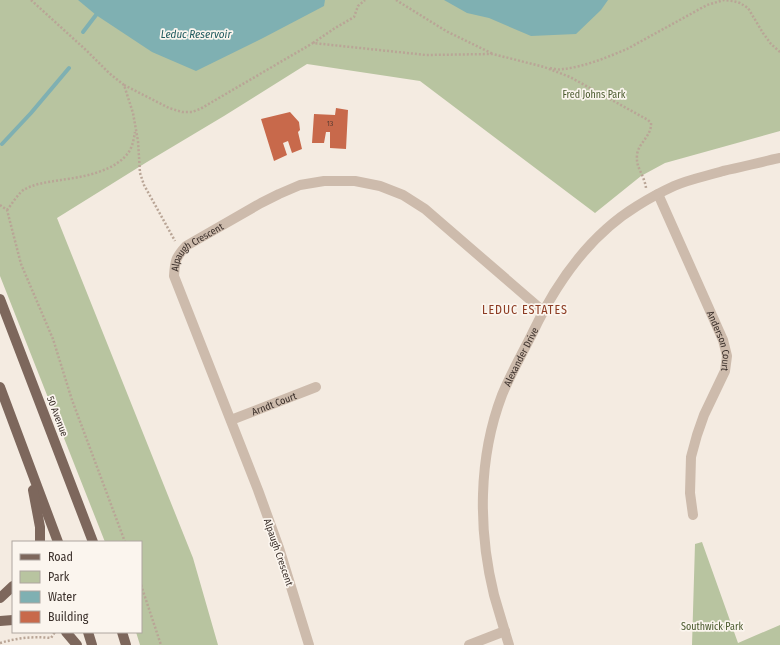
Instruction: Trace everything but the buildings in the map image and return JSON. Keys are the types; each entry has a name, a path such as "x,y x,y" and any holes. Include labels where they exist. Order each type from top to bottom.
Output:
{"main road":[{"name":"50 Avenue","path":"0,299 93,541"},
{"path":"0,387 58,541"},
{"path":"22,445 36,502 40,527 40,541"},
{"path":"0,598 12,587"},
{"path":"0,621 12,620"},
{"path":"67,633 77,645"},
{"path":"88,633 92,645"},
{"path":"122,633 126,645"}],"street":[{"name":"Alexander Drive","path":"509,645 493,588 484,538 483,484 487,452 493,425 503,395 543,310 567,272 601,233 621,216 674,186 698,178 780,158"},
{"name":"Alpaugh Crescent","path":"309,645 279,548 258,490 174,276 174,265 177,256 186,246 261,203 300,185 324,181 355,181 380,186 403,195 425,209 543,310"},
{"name":"Anderson Court","path":"653,197 724,340 727,356 725,371 704,415 691,457 690,493 693,516"},
{"name":"Arndt Court","path":"231,420 316,387"},
{"path":"469,645 505,631"}],"path":[{"path":"31,0 88,51 109,73 124,85 169,108 182,112 192,112 200,109 313,43 354,17 358,6 366,0"},
{"path":"396,0 446,31 493,54 562,70 577,67 627,49 707,5 724,0 740,3 748,8 763,33 771,44 780,52"},
{"path":"313,43 426,55 493,54"},
{"path":"544,67 570,77 648,120 651,124 650,133 637,154 639,170 653,197"},
{"path":"124,85 133,113 138,141 140,173 144,185 181,252"},
{"path":"7,210 23,189 39,183 88,176 108,169 127,155 134,141 136,130"},
{"path":"0,205 7,210 21,264 53,339 74,407 125,541"},
{"path":"142,590 161,645"},
{"path":"0,643 29,637 51,638 54,633"}],"green space":[{"name":"Fred Johns Park","path":"0,0 780,0 780,131 665,163 641,176 595,213 420,81 307,64 57,218 193,558 218,645 140,645 136,633 142,633 142,541 105,541 0,276"},
{"name":"Southwick Park","path":"702,542 738,643 780,625 780,645 692,645 695,544"}],"water":[{"name":"Leduc Reservoir","path":"78,0 325,0 324,6 196,71 152,52 96,15"},
{"path":"444,0 608,0 601,10 576,34 531,36 489,18 467,13"}],"waterway":[{"path":"83,32 96,15"},
{"path":"2,144 31,113 69,68"}],"district":[{"name":"LEDUC ESTATES","path":"525,310"}]}
